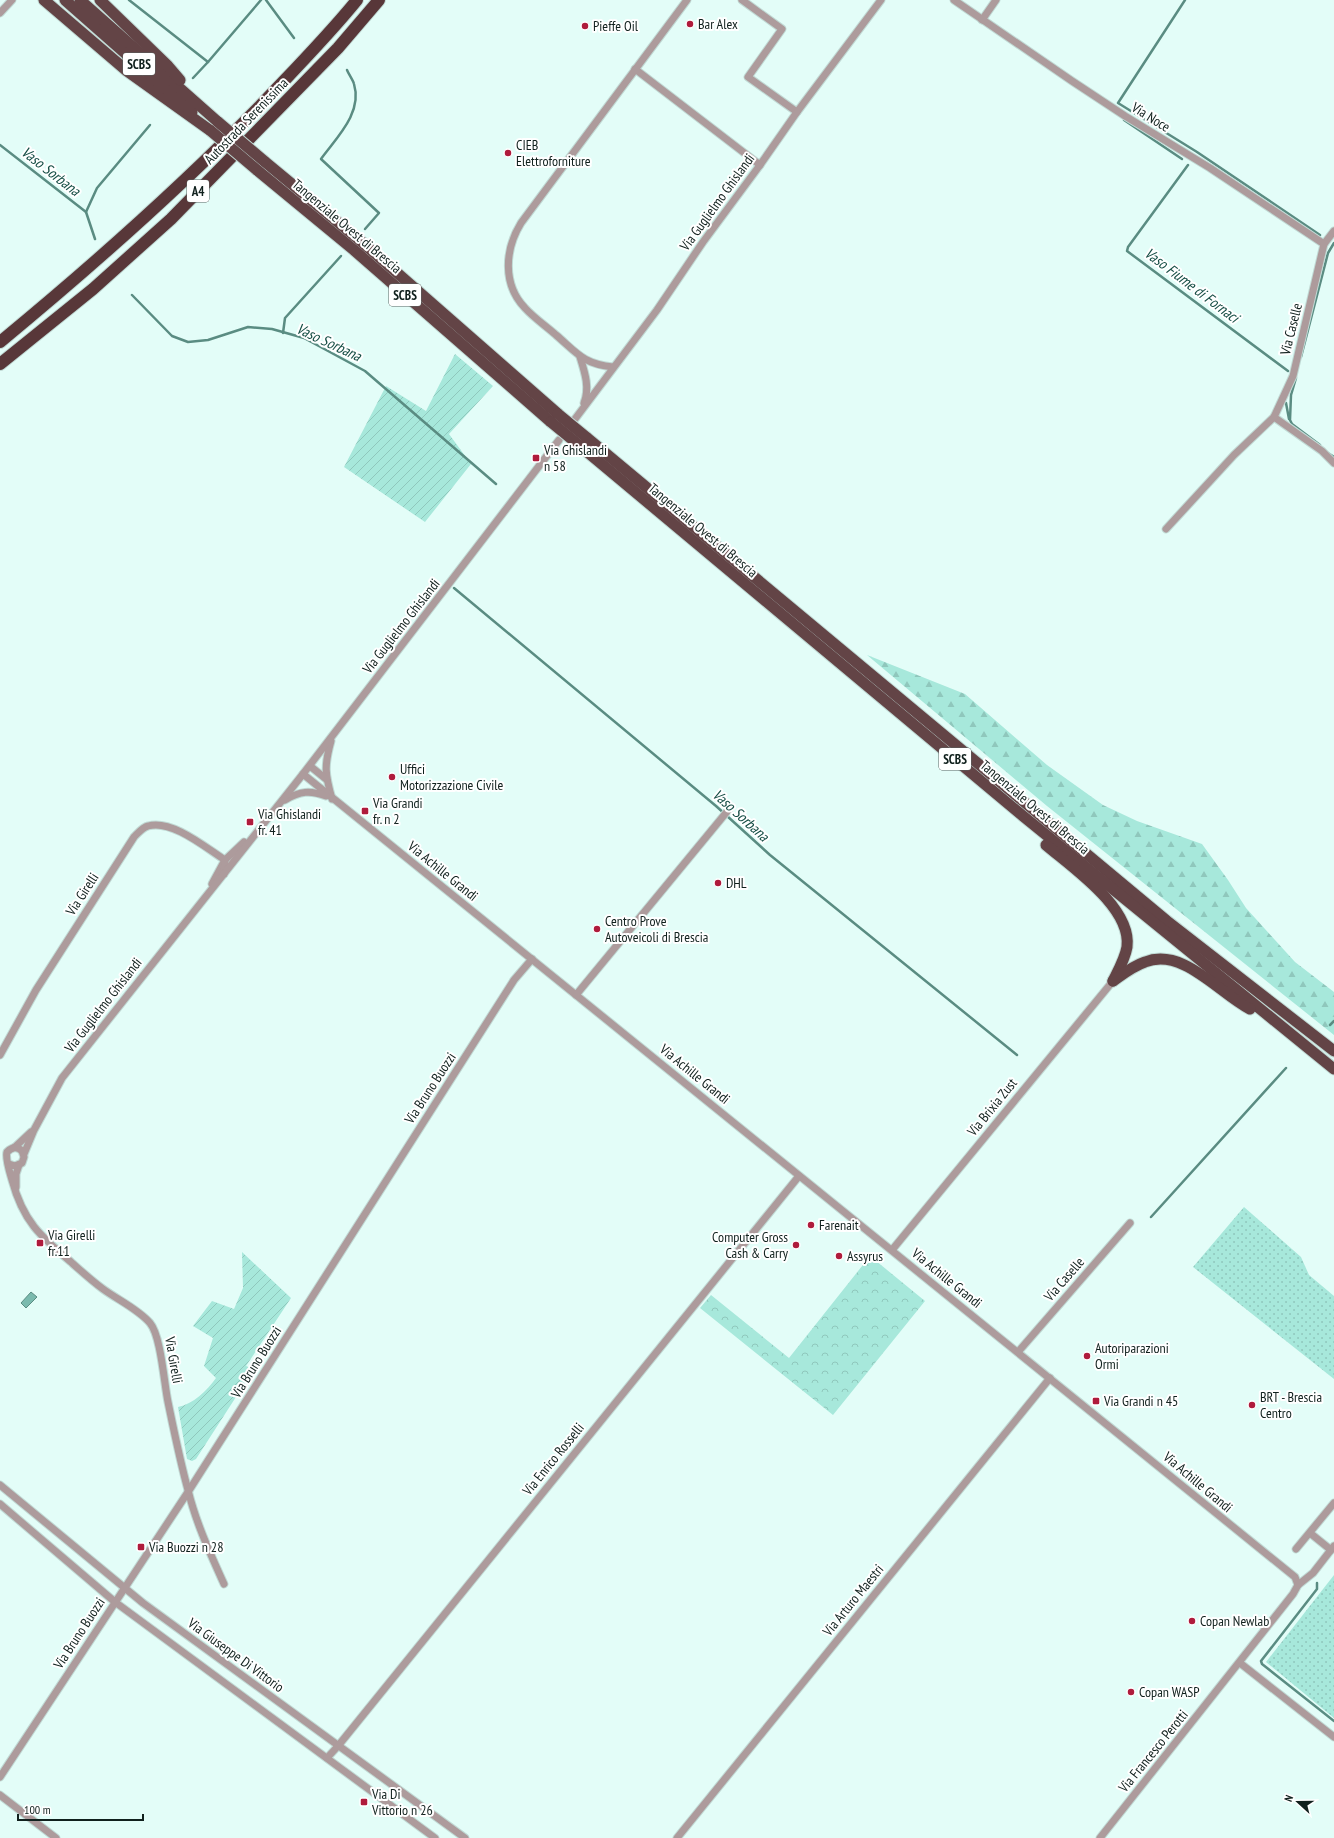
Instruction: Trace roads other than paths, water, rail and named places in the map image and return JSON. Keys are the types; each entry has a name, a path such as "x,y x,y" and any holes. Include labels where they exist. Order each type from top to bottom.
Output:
{"highway":[{"path":"38,0 60,14"},
{"path":"44,0 127,71 211,131"},
{"name":"Tangenziale Ovest di Brescia","path":"65,0 181,100 211,131 555,418 1023,816 1334,1069"},
{"name":"Tangenziale Ovest di Brescia","path":"80,0 214,119 362,243 555,418"},
{"path":"100,0 168,66 214,119"},
{"name":"Autostrada Serenissima","path":"0,342 79,276 156,208 206,160 324,40 357,0"},
{"name":"Autostrada Serenissima","path":"0,364 94,289 171,220 338,48 379,0"},
{"name":"Tangenziale Ovest di Brescia","path":"582,441 1168,921 1334,1052"},
{"path":"1023,816 1040,840 1104,896 1115,907 1124,922 1127,933 1127,947 1113,981"},
{"path":"1113,981 1132,968 1146,961 1158,959 1174,961 1191,968 1241,1005 1276,1023"}],"street":[{"path":"0,13 12,0"},
{"path":"613,367 598,366 580,357 524,308 515,292 510,278 508,262 510,246 521,223 687,0"},
{"path":"742,0 782,29 748,77 797,112"},
{"name":"Via Guglielmo Ghislandi","path":"575,419 613,367 622,358 657,310 703,242 797,112 881,0"},
{"name":"Via Noce","path":"954,0 1083,89 1210,168 1324,244"},
{"path":"982,20 996,0"},
{"path":"635,69 760,165"},
{"path":"1324,244 1334,232"},
{"name":"Via Caselle","path":"1166,529 1234,455 1274,417 1293,376 1324,244"},
{"path":"580,357 586,383 586,396 581,411"},
{"path":"1274,417 1322,451 1334,463"},
{"name":"Via Guglielmo Ghislandi","path":"24,1154 34,1130 62,1078 310,766 559,440"},
{"path":"332,799 326,779 325,761 333,735"},
{"path":"310,766 326,779"},
{"name":"Via Achille Grandi","path":"303,774 332,799 1050,1378 1295,1578 1298,1585"},
{"name":"Via Achille Grandi","path":"280,803 296,793 312,792 332,799"},
{"path":"576,995 730,808"},
{"name":"Via Girelli","path":"0,1055 36,990 134,837 142,830 147,826 158,824 172,828 186,834 225,860"},
{"name":"Via Guglielmo Ghislandi","path":"202,902 225,860 261,827"},
{"path":"224,875 225,860"},
{"name":"Via Bruno Buozzi","path":"0,1777 188,1492 514,980 532,959"},
{"name":"Via Brixia Zust","path":"892,1250 1113,981"},
{"name":"Via Guglielmo Ghislandi","path":"15,1147 34,1130"},
{"path":"6,1156 10,1149 15,1147 22,1150 24,1154"},
{"name":"Via Girelli","path":"0,1149 6,1156 9,1164 20,1206 32,1225 43,1238 103,1289 142,1316 150,1323 156,1333 168,1401 188,1492 206,1546 224,1584"},
{"name":"Via Girelli","path":"16,1194 16,1174 19,1165 24,1158 24,1154"},
{"path":"9,1164 15,1166 19,1165"},
{"name":"Via Enrico Rosselli","path":"327,1758 799,1176"},
{"name":"Via Caselle","path":"1018,1352 1130,1223"},
{"name":"Via Arturo Maestri","path":"677,1838 1050,1378"},
{"name":"Via Giuseppe Di Vittorio","path":"0,1485 125,1588 465,1838"},
{"path":"1296,1549 1334,1503"},
{"name":"Via Giuseppe Di Vittorio","path":"0,1504 115,1602 435,1838"},
{"path":"1310,1533 1333,1548"},
{"name":"Via Francesco Perotti","path":"1100,1838 1240,1663 1293,1594 1298,1585 1313,1573 1333,1548"},
{"path":"1240,1663 1334,1737"},
{"path":"0,1795 56,1838"}],"water":[{"path":"31,1292 37,1297 26,1308 21,1303"}],"waterway":[{"path":"129,0 208,62 193,78"},
{"path":"208,62 261,0"},
{"path":"266,0 294,38"},
{"name":"Vaso Fiume di Fornaci","path":"1185,0 1118,103 1197,152 1320,235"},
{"path":"347,70 354,84 356,95 355,105 340,134 321,159 379,213 365,229"},
{"name":"Vaso Fiume di Fornaci","path":"1124,120 1182,159"},
{"path":"86,212 97,188 150,125"},
{"name":"Vaso Sorbana","path":"0,145 86,212 95,239"},
{"name":"Vaso Fiume di Fornaci","path":"1188,165 1128,247 1127,251 1288,371"},
{"name":"Vaso Fiume di Fornaci","path":"1301,357 1328,253 1334,243"},
{"path":"283,333 285,318 341,256"},
{"name":"Vaso Sorbana","path":"132,295 172,336 188,342 208,340 248,327 272,329 304,338 365,371 496,484"},
{"name":"Vaso Fiume di Fornaci","path":"1296,378 1291,395 1290,420 1292,424 1320,445"},
{"name":"Vaso Fiume di Fornaci","path":"1286,403 1289,419"},
{"name":"Vaso Fiume di Fornaci","path":"1328,453 1334,457"},
{"name":"Vaso Sorbana","path":"454,588 716,806 770,855 1017,1055"},
{"path":"1330,1025 1334,1021"},
{"path":"1151,1217 1286,1068"},
{"name":"Vaso Sorbana","path":"1317,1583 1317,1589 1261,1661 1262,1664 1334,1721"}],"place":[{"name":"Bar Alex","path":"690,24"},
{"name":"Pieffe Oil","path":"585,26"},
{"name":"CIEB Elettroforniture","path":"508,153"},
{"name":"Via Ghislandi n 58","path":"536,458"},
{"name":"Uffici Motorizzazione Civile","path":"392,777"},
{"name":"Via Grandi fr. n 2","path":"365,811"},
{"name":"Via Ghislandi fr. 41","path":"250,822"},
{"name":"DHL","path":"718,883"},
{"name":"Centro Prove Autoveicoli di Brescia","path":"597,929"},
{"name":"Farenait","path":"811,1225"},
{"name":"Via Girelli fr.11","path":"40,1243"},
{"name":"Computer Gross Cash & Carry","path":"796,1245"},
{"name":"Assyrus","path":"839,1256"},
{"name":"Autoriparazioni Ormi","path":"1087,1356"},
{"name":"Via Grandi n 45","path":"1096,1401"},
{"name":"BRT - Brescia Centro","path":"1252,1405"},
{"name":"Via Buozzi n 28","path":"141,1547"},
{"name":"Copan Newlab","path":"1192,1621"},
{"name":"Copan WASP","path":"1131,1692"},
{"name":"Via Di Vittorio n 26","path":"364,1802"}]}
